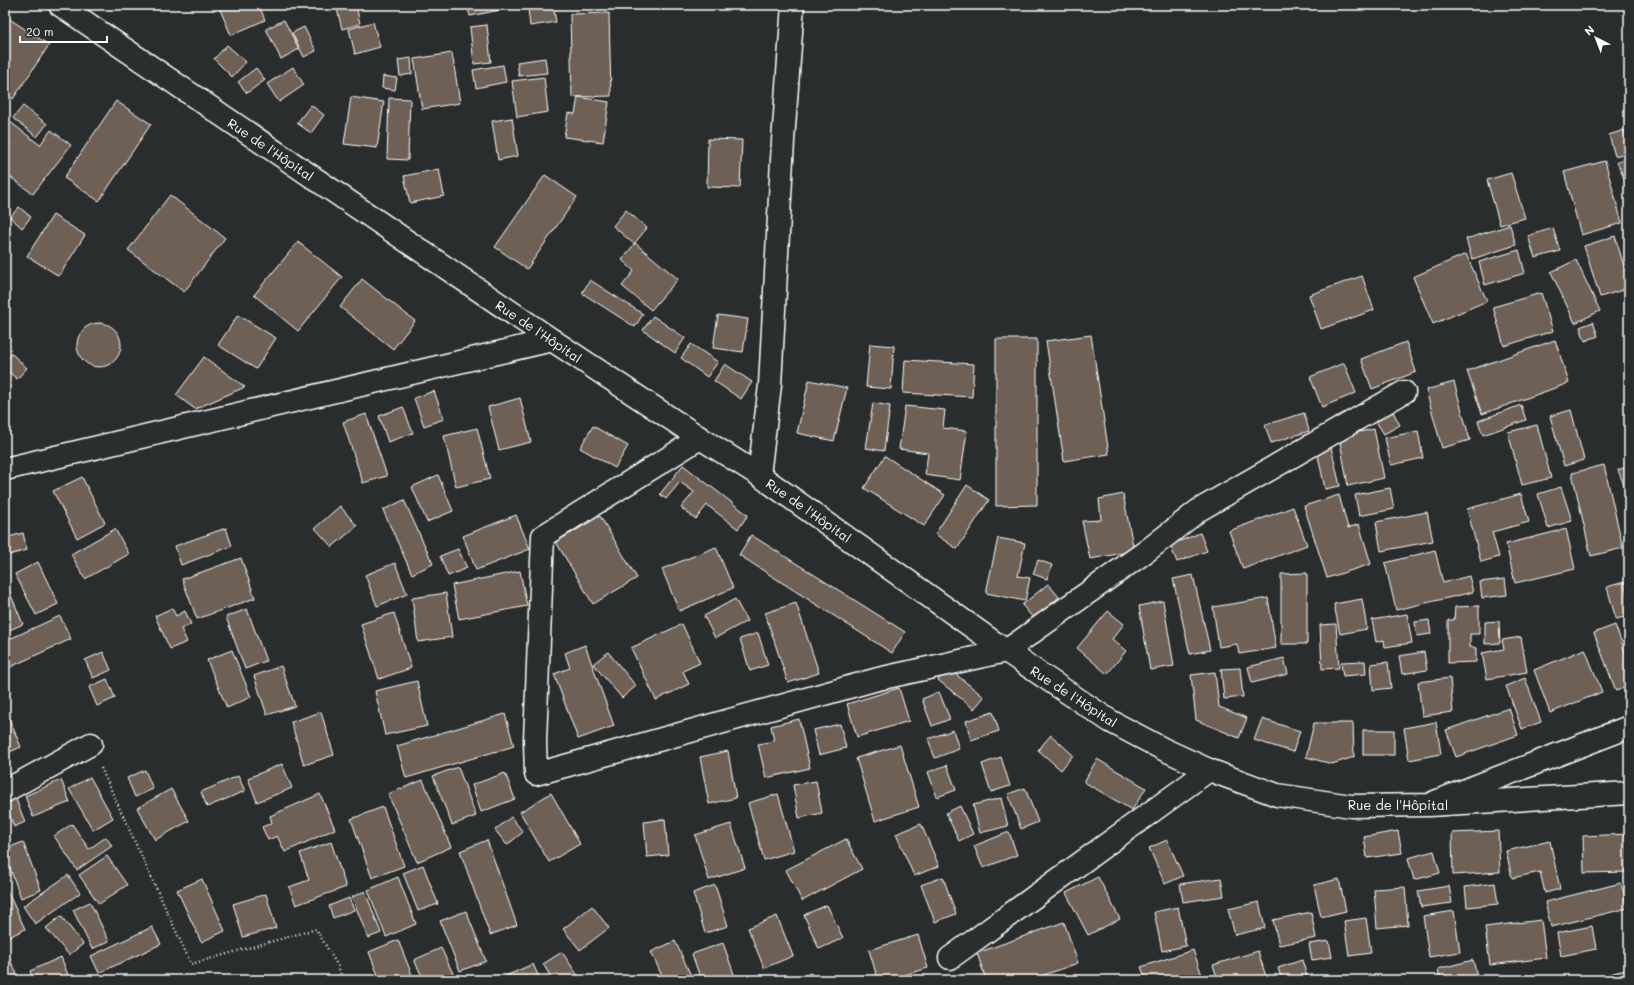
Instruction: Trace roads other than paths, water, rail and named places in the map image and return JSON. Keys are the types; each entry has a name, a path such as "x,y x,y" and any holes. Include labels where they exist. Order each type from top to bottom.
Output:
{"street":[{"name":"Rue de l'Hôpital","path":"60,5 552,340 700,438 759,475 1006,650 1110,721 1163,749 1209,770 1277,795 1351,806 1429,805 1629,793"},
{"path":"759,475 770,385 783,141 793,5"},
{"path":"5,469 552,340"},
{"path":"700,438 543,536 535,741 536,774 878,679 1006,650 1148,550 1199,510 1404,392"},
{"path":"1429,805 1629,727"},
{"path":"5,791 91,744"},
{"path":"950,958 1209,770"}]}
